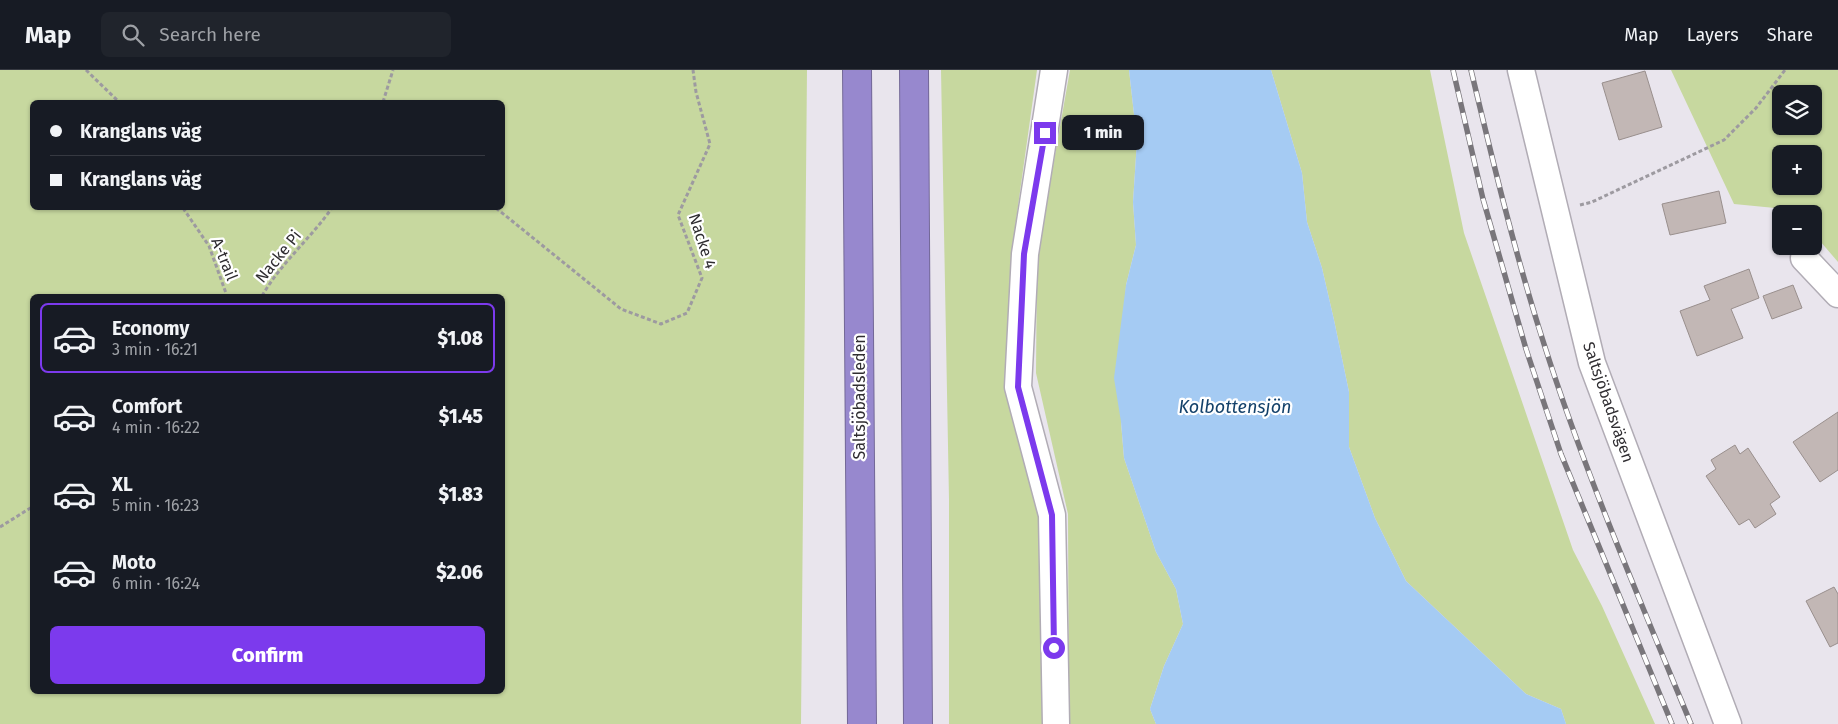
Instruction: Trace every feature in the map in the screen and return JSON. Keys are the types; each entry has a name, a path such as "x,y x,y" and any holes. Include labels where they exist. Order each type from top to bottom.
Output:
{"highway":[{"name":"Saltsjöbadsleden","path":"857,70 862,724"},
{"path":"914,70 918,724"}],"street":[{"path":"1054,70 1024,254 1018,387 1052,515 1056,724"},
{"name":"Saltsjöbadsvägen","path":"1521,70 1592,363 1728,724"},
{"path":"1804,258 1838,294"}],"path":[{"path":"86,70 117,100"},
{"path":"384,100 393,70"},
{"name":"Nacke 4","path":"498,210 621,309 661,324 687,314 702,278 678,215 710,144 696,92 693,70"},
{"path":"1555,210 1592,202 1724,140 1756,108 1785,70"},
{"name":"A-trail","path":"184,210 209,246 226,294"},
{"name":"Nacke Pi","path":"263,294 286,262 319,227 331,210"},
{"path":"0,527 30,508"}],"green space":[{"path":"0,70 807,70 801,724 0,724"},
{"path":"941,70 1037,70 1012,249 1005,388 1040,512 1045,724 949,724 949,499"},
{"path":"1070,70 1129,70 1137,141 1133,202 1136,245 1126,285 1121,422 1124,458 1156,552 1176,589 1183,624 1164,666 1150,709 1156,724 1069,724 1068,514 1036,373 1037,257"},
{"path":"1271,70 1430,70 1464,233 1573,550 1602,606 1655,724 1566,724 1561,709 1526,694 1406,581 1375,518 1349,447 1349,392 1322,268 1307,222 1302,173"},
{"path":"1671,70 1838,70 1838,262 1822,243 1822,205 1772,205 1772,208 1734,204"}],"water":[{"name":"Kolbottensjön","path":"1129,70 1271,70 1302,173 1307,222 1322,268 1349,392 1349,447 1375,518 1406,581 1526,694 1561,709 1566,724 1156,724 1150,709 1164,666 1183,624 1176,589 1156,552 1124,458 1114,378 1126,285 1136,245 1133,202 1137,141"}],"building":[{"path":"1645,71 1662,127 1619,140 1602,83"},
{"path":"1719,191 1726,223 1670,235 1662,204"},
{"path":"1749,269 1759,298 1731,309 1743,338 1697,356 1680,311 1710,300 1704,286"},
{"path":"1793,285 1802,308 1772,319 1763,296"},
{"path":"1838,412 1838,470 1820,482 1793,442"},
{"path":"1735,445 1740,454 1748,448 1780,497 1770,504 1776,514 1755,528 1749,519 1739,525 1706,476 1716,469 1711,460"},
{"path":"1834,587 1838,594 1838,643 1830,647 1806,601"}],"railway":[{"path":"1453,70 1483,199 1526,349 1561,454 1672,724"},
{"path":"1471,70 1514,242 1533,310 1560,392 1613,535 1691,724"}],"route":[{"path":"1045,133 1024,254 1018,387 1052,515 1054,648"}]}
